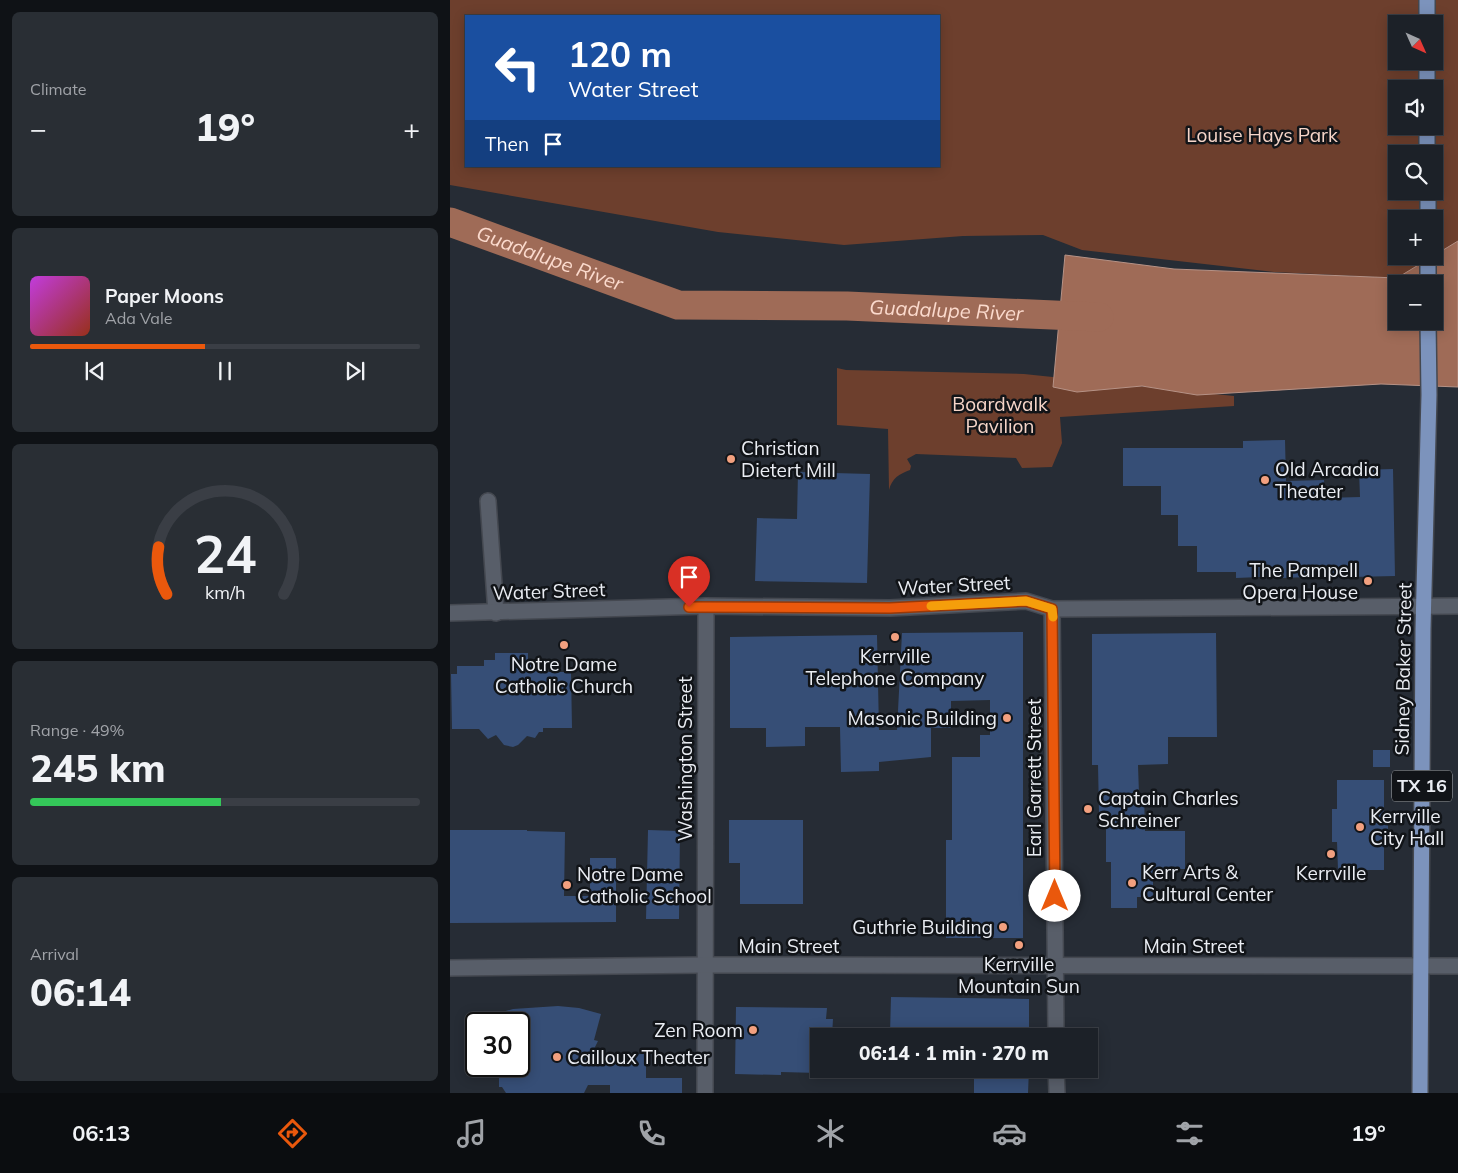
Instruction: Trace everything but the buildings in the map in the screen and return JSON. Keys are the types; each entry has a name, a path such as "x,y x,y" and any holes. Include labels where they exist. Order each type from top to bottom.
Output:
{"main road":[{"path":"1427,0 1427,15"},
{"name":"Sidney Baker Street","path":"1420,1093 1424,606 1429,395 1428,330"}],"street":[{"path":"488,501 496,613"},
{"name":"Water Street","path":"450,614 706,606 890,608 1026,601 1052,609 1458,606"},
{"name":"Washington Street","path":"705,1093 706,606"},
{"name":"Earl Garrett Street","path":"1052,609 1056,1028"},
{"name":"Main Street","path":"450,968 704,965 1458,966"},
{"path":"1056,1078 1057,1093"}],"green space":[{"name":"Louise Hays Park","path":"450,0 1458,0 1458,281 1443,280 1443,275 1388,275 1388,278 1274,272 1082,250 1043,235 963,236 844,245 718,232 450,185"},
{"name":"Boardwalk Pavilion","path":"837,368 846,370 1024,374 1234,396 1234,406 1060,417 1062,443 1052,467 1022,468 1016,458 916,454 907,459 911,466 910,470 896,477 889,490 888,429 837,425"}],"shaded area":[{"path":"1458,241 1458,387 1381,384 1197,395 1142,386 1077,392 1053,387 1065,255 1174,269 1388,278 1388,330 1443,330 1443,275 1402,275 1418,265 1443,265 1443,250"}],"waterway":[{"name":"Guadalupe River","path":"450,222 678,305 847,306 1099,317"}],"slow traffic":[{"path":"931,606 1026,601 1052,609 1053,617"}],"place":[{"name":"Christian Dietert Mill","path":"731,459"},
{"name":"Old Arcadia Theater","path":"1265,480"},
{"name":"The Pampell Opera House","path":"1368,581"},
{"name":"Kerrville Telephone Company","path":"895,637"},
{"name":"Notre Dame Catholic Church","path":"564,645"},
{"name":"Masonic Building","path":"1007,718"},
{"name":"Captain Charles Schreiner","path":"1088,809"},
{"name":"Kerrville City Hall","path":"1360,827"},
{"name":"Kerrville","path":"1331,854"},
{"name":"Kerr Arts & Cultural Center","path":"1132,883"},
{"name":"Notre Dame Catholic School","path":"567,885"},
{"name":"Guthrie Building","path":"1003,927"},
{"name":"Kerrville Mountain Sun","path":"1019,945"},
{"name":"Zen Room","path":"753,1030"},
{"name":"Cailloux Theater","path":"557,1057"}],"route":[{"path":"689,607 890,608 1026,601 1052,609 1055,896"}]}
